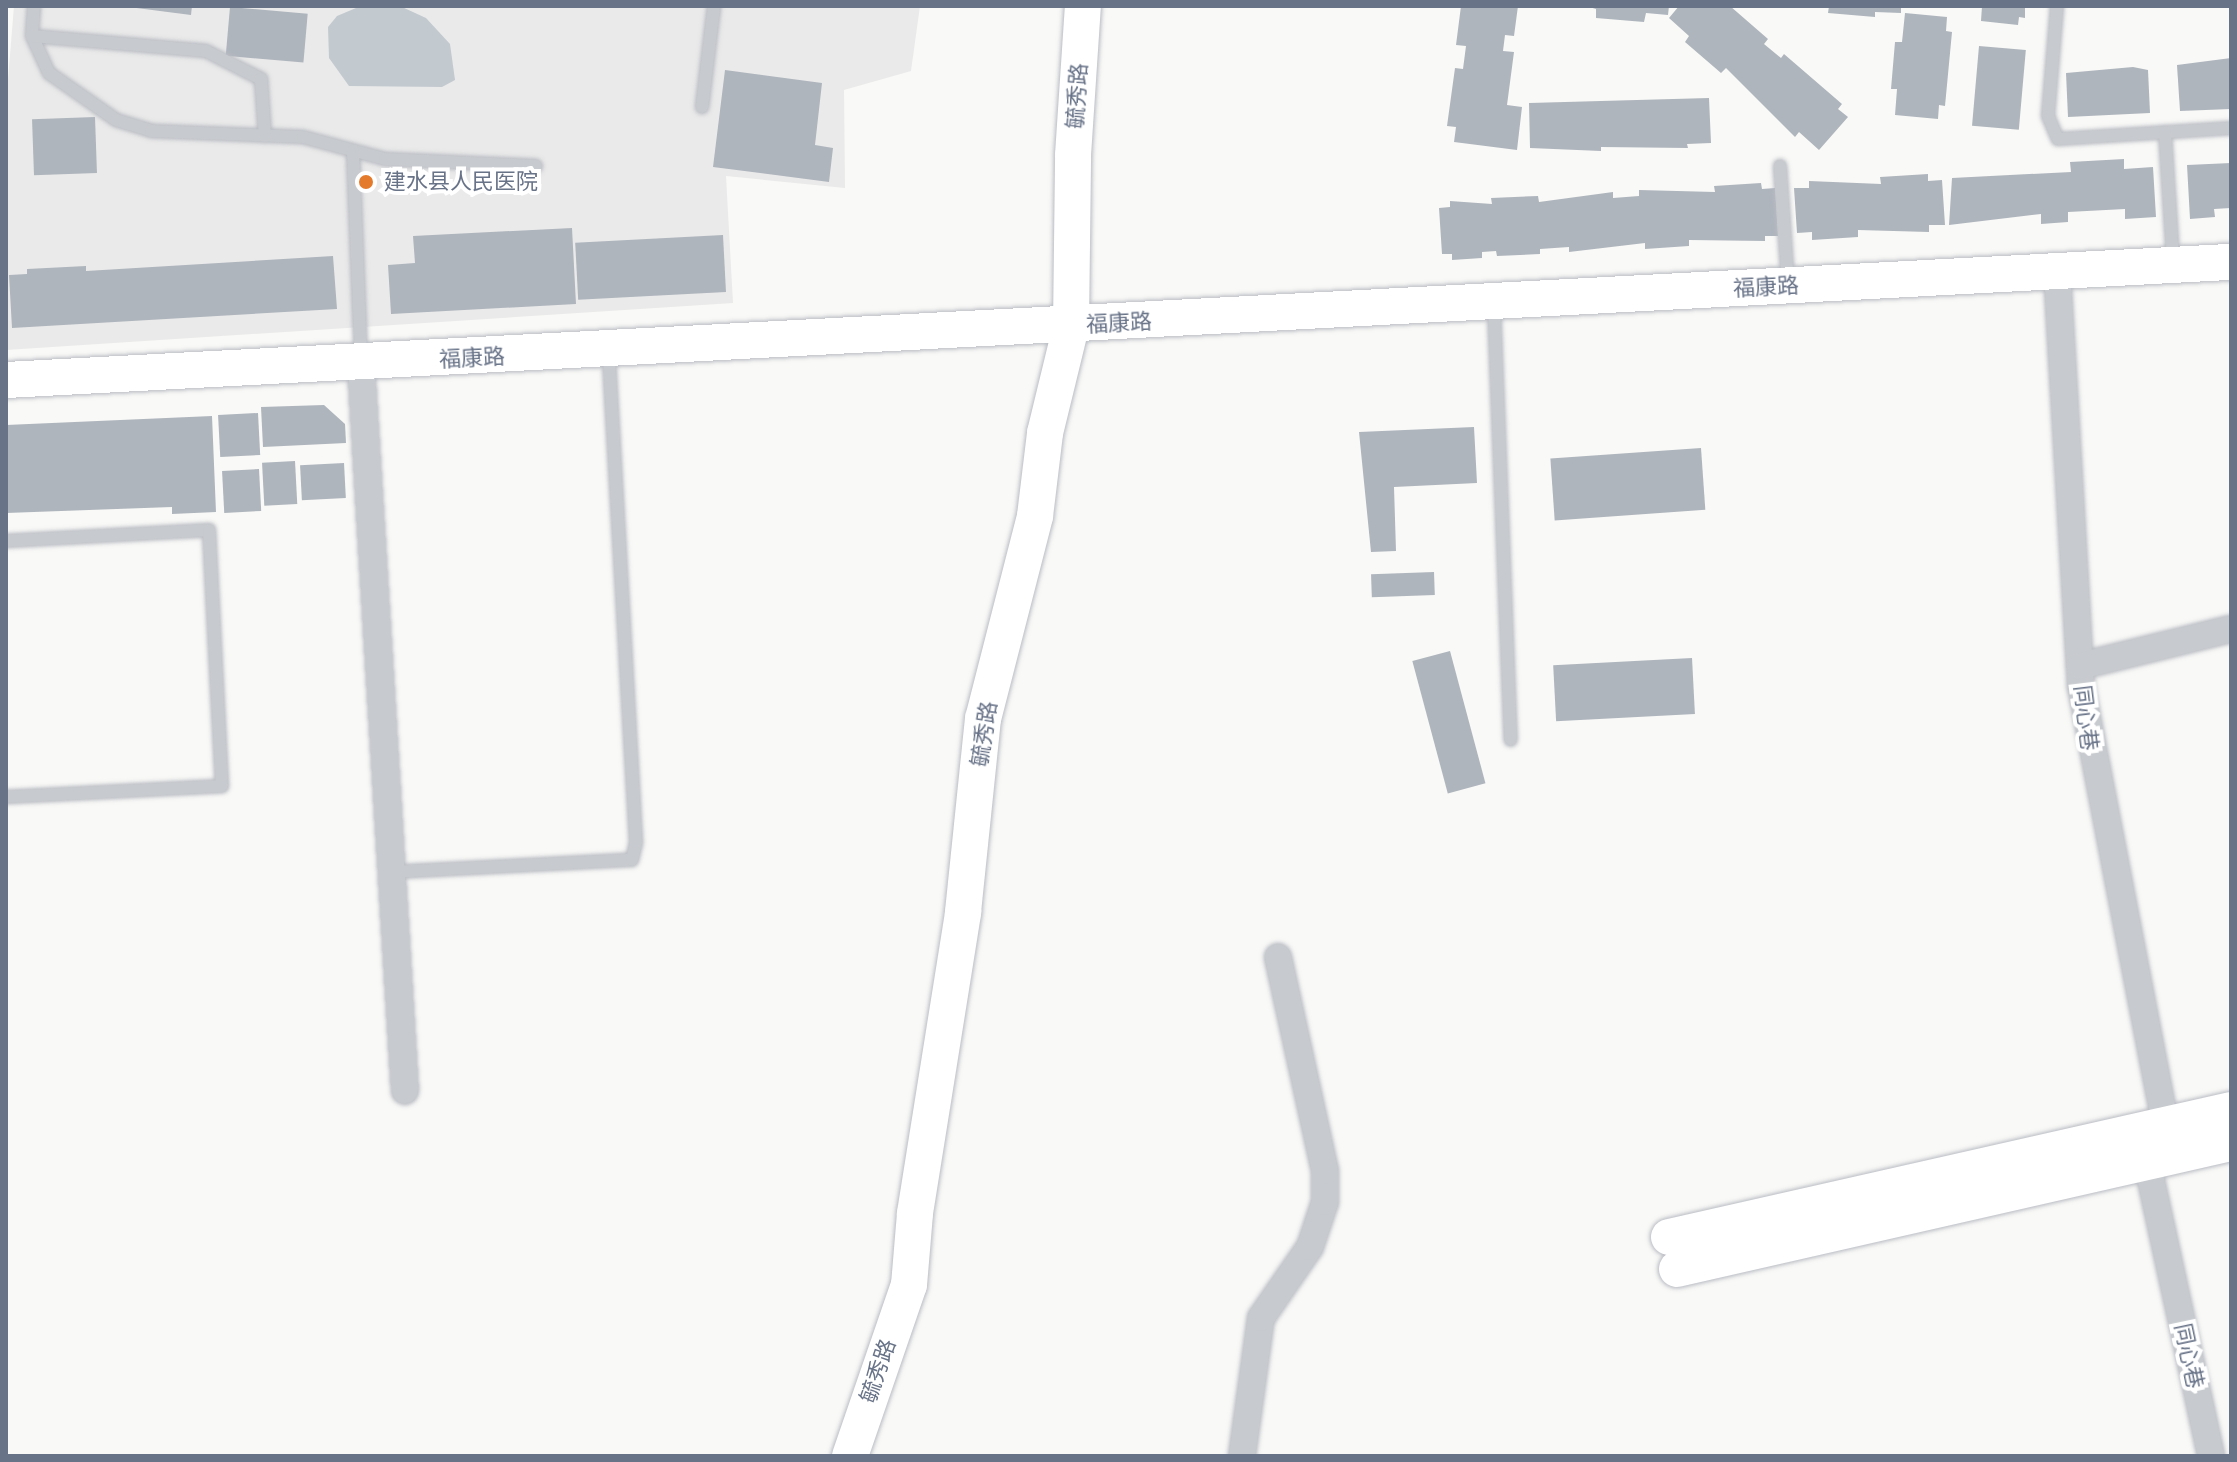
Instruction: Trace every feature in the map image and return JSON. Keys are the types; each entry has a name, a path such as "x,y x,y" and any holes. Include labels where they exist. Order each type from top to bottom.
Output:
{"street":[{"name":"毓秀路","path":"850,1456 909,1285 915,1213 963,912 983,719 1035,516 1045,433 1071,326 1073,155 1083,6"},
{"name":"福康路","path":"6,380 609,352 2231,262"},
{"name":"同心巷","path":"2057,271 2080,666 2092,764 2162,1148 2211,1456"},
{"path":"361,364 405,1091"},
{"path":"2080,666 2231,629"},
{"path":"1242,1456 1257,1332 1271,1299 1310,1247 1325,1202 1325,1171 1278,957"},
{"path":"2162,1148 2231,1110"},
{"path":"1673,1253 2162,1148 2231,1143"}],"lane":[{"path":"34,6 32,36 49,73 116,120 151,131 303,137 385,159 536,166"},
{"path":"702,107 714,6"},
{"path":"2057,6 2048,116 2058,139 2231,128"},
{"path":"32,36 206,51 261,79 265,136"},
{"path":"2165,132 2173,265"},
{"path":"353,151 361,364"},
{"path":"1780,166 1788,286"},
{"path":"1494,302 1511,740"},
{"path":"392,872 632,860 636,842 609,352"},
{"path":"6,541 209,530 222,786 6,797"}],"shaded area":[{"name":"建水县人民医院","path":"14,6 920,6 911,71 844,90 845,188 726,176 733,303 6,350 6,104"},
{"path":"402,7 426,18 450,44 455,80 442,87 349,86 329,58 328,27 337,16 356,8"}],"building":[{"path":"121,6 192,6 191,15"},
{"path":"1461,6 1518,6 1514,36 1505,35 1503,51 1514,52 1507,105 1522,107 1517,150 1454,142 1456,127 1447,126 1455,68 1463,69 1466,46 1456,45"},
{"path":"1586,6 1669,6 1668,15 1646,13 1644,22 1596,18 1596,9"},
{"path":"1679,6 1730,6 1768,39 1764,44 1781,58 1784,54 1842,104 1838,109 1848,117 1819,150 1799,132 1795,137 1726,68 1721,73 1685,42 1689,36 1669,18"},
{"path":"1829,6 1901,6 1901,13 1875,12 1875,17 1828,13"},
{"path":"1982,6 2025,6 2025,18 2019,17 2018,25 1981,21"},
{"path":"230,7 308,14 303,63 226,56"},
{"path":"1905,13 1947,17 1946,31 1952,32 1945,106 1939,105 1938,119 1895,115 1897,89 1891,89 1895,42 1902,42"},
{"path":"1979,46 2026,50 2019,130 1972,126"},
{"path":"2231,58 2231,109 2180,111 2177,65"},
{"path":"2133,67 2148,70 2150,113 2068,117 2066,73"},
{"path":"725,70 822,83 815,145 833,148 829,182 713,167"},
{"path":"1709,98 1711,143 1687,144 1688,148 1601,147 1601,151 1530,148 1529,103"},
{"path":"95,117 97,173 34,175 32,119"},
{"path":"2124,159 2124,169 2153,167 2156,217 2125,219 2125,209 2068,212 2068,222 2041,224 2041,214 1949,225 1952,178 2071,172 2070,162"},
{"path":"2231,163 2231,208 2214,209 2215,217 2190,219 2187,165"},
{"path":"1928,174 1928,181 1942,180 1945,225 1929,225 1929,232 1858,230 1858,237 1812,240 1812,232 1797,233 1794,188 1809,188 1809,181 1881,184 1880,177"},
{"path":"1761,183 1762,189 1775,188 1778,236 1765,236 1765,241 1689,240 1689,246 1645,249 1645,243 1569,252 1569,247 1540,249 1540,254 1497,256 1496,251 1482,252 1482,258 1452,260 1452,254 1442,254 1439,208 1450,207 1450,201 1492,204 1491,198 1538,196 1539,202 1613,192 1613,198 1639,196 1639,190 1715,192 1714,186"},
{"path":"572,228 576,304 391,314 388,265 415,263 413,236"},
{"path":"723,235 726,292 578,300 575,243"},
{"path":"333,256 337,309 12,328 9,275 27,274 27,269 86,266 86,271"},
{"path":"324,405 345,424 346,443 263,447 261,407"},
{"path":"258,413 260,455 220,457 218,415"},
{"path":"212,416 216,512 172,514 172,507 6,513 6,425"},
{"path":"1474,427 1477,483 1394,487 1396,551 1371,552 1359,432"},
{"path":"1701,448 1705,510 1555,520 1550,459"},
{"path":"295,461 297,504 264,506 262,463"},
{"path":"344,463 346,498 302,500 300,465"},
{"path":"259,469 261,511 224,513 222,471"},
{"path":"1434,572 1435,595 1372,597 1371,574"},
{"path":"1450,651 1485,783 1448,793 1412,661"},
{"path":"1692,658 1695,714 1556,721 1553,665"}],"place":[{"name":"建水县人民医院","path":"366,182"}]}
